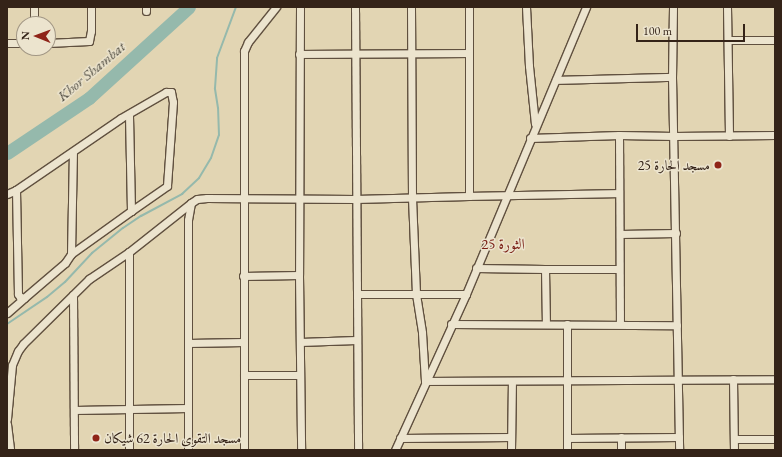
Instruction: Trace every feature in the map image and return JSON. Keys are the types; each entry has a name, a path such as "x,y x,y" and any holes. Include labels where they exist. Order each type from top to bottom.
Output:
{"street":[{"path":"56,43 89,41 92,31 91,7"},
{"path":"244,450 244,51 256,31 276,7"},
{"path":"300,7 299,275 301,450"},
{"path":"355,7 355,199 358,450"},
{"path":"411,7 412,198 416,294 422,333 425,381"},
{"path":"469,7 469,196"},
{"path":"526,7 529,66 535,125"},
{"path":"395,450 425,381 466,294 508,195 535,125 556,80 586,7"},
{"path":"673,7 672,77 679,450"},
{"path":"727,7 729,136"},
{"path":"728,40 775,40"},
{"path":"299,54 411,55 468,53"},
{"path":"556,80 672,77"},
{"path":"7,194 16,190 129,114 166,92 171,92 173,95 166,186 71,254 65,263 7,313"},
{"path":"129,114 130,211"},
{"path":"530,138 619,135 775,135"},
{"path":"619,135 620,324"},
{"path":"71,254 72,152"},
{"path":"16,190 18,294 20,298 24,298"},
{"path":"7,419 12,365 18,351 29,337 89,280 129,252 197,199 355,199 619,193"},
{"path":"188,450 188,237 191,203"},
{"path":"620,234 676,233"},
{"path":"129,252 130,450"},
{"path":"476,268 619,269"},
{"path":"545,269 546,324"},
{"path":"243,276 299,275"},
{"path":"357,294 466,294"},
{"path":"73,295 74,450"},
{"path":"451,324 677,324"},
{"path":"566,324 567,450"},
{"path":"300,342 356,340"},
{"path":"188,343 244,342"},
{"path":"244,375 300,375"},
{"path":"733,379 734,450"},
{"path":"425,381 775,379"},
{"path":"511,450 512,381"},
{"path":"74,410 188,408"},
{"path":"7,424 10,450"},
{"path":"400,438 512,437"},
{"path":"621,437 621,450"},
{"path":"567,438 679,437"},
{"path":"734,439 775,439"}],"waterway":[{"name":"Khor Shambat","path":"7,153 89,98 189,7"},
{"path":"7,324 47,297 65,282 92,253 123,228 141,216 182,194 199,178 211,158 219,135 218,108 215,88 217,58 236,7"}],"place":[{"name":"مسجد الحارة 25","path":"718,165"},
{"name":"مسجد التقوى الحارة 62 شيكان","path":"96,438"}],"district":[{"name":"الثورة 25","path":"503,244"}]}
